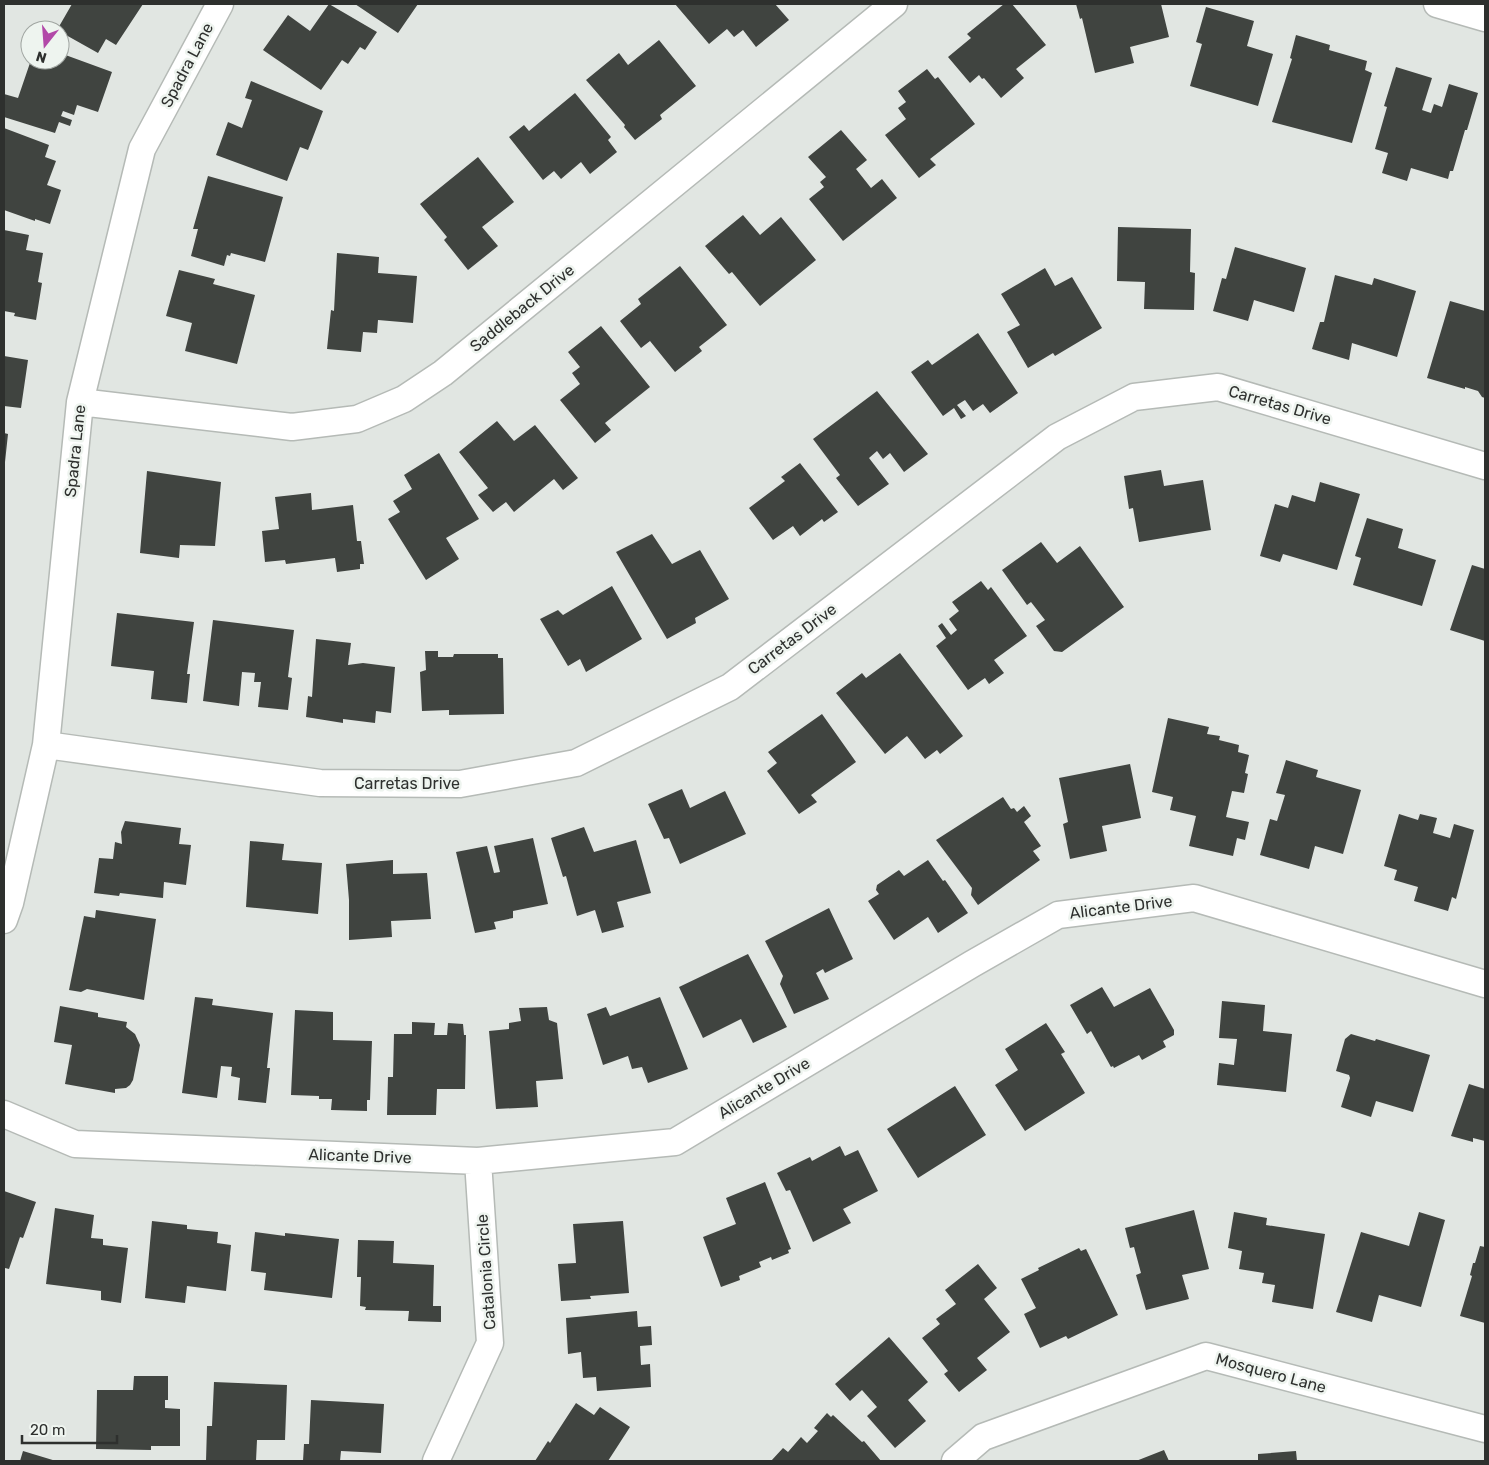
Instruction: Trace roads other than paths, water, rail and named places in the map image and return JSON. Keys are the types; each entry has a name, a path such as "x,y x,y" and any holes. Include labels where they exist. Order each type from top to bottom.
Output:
{"street":[{"name":"Spadra Lane","path":"4,920 10,903 46,744 80,402 142,148 220,4"},
{"name":"Saddleback Drive","path":"80,402 292,427 357,419 404,399 450,367 894,4"},
{"path":"1437,4 1485,18"},
{"name":"Carretas Drive","path":"46,744 320,783 460,784 576,763 730,687 1057,437 1134,397 1218,387 1485,466"},
{"name":"Alicante Drive","path":"4,1114 74,1144 478,1161 675,1142 972,964 1058,915 1194,898 1485,984"},
{"name":"Catalonia Circle","path":"436,1461 490,1342 478,1161"},
{"name":"Mosquero Lane","path":"955,1461 983,1437 1206,1356 1485,1429"}]}
